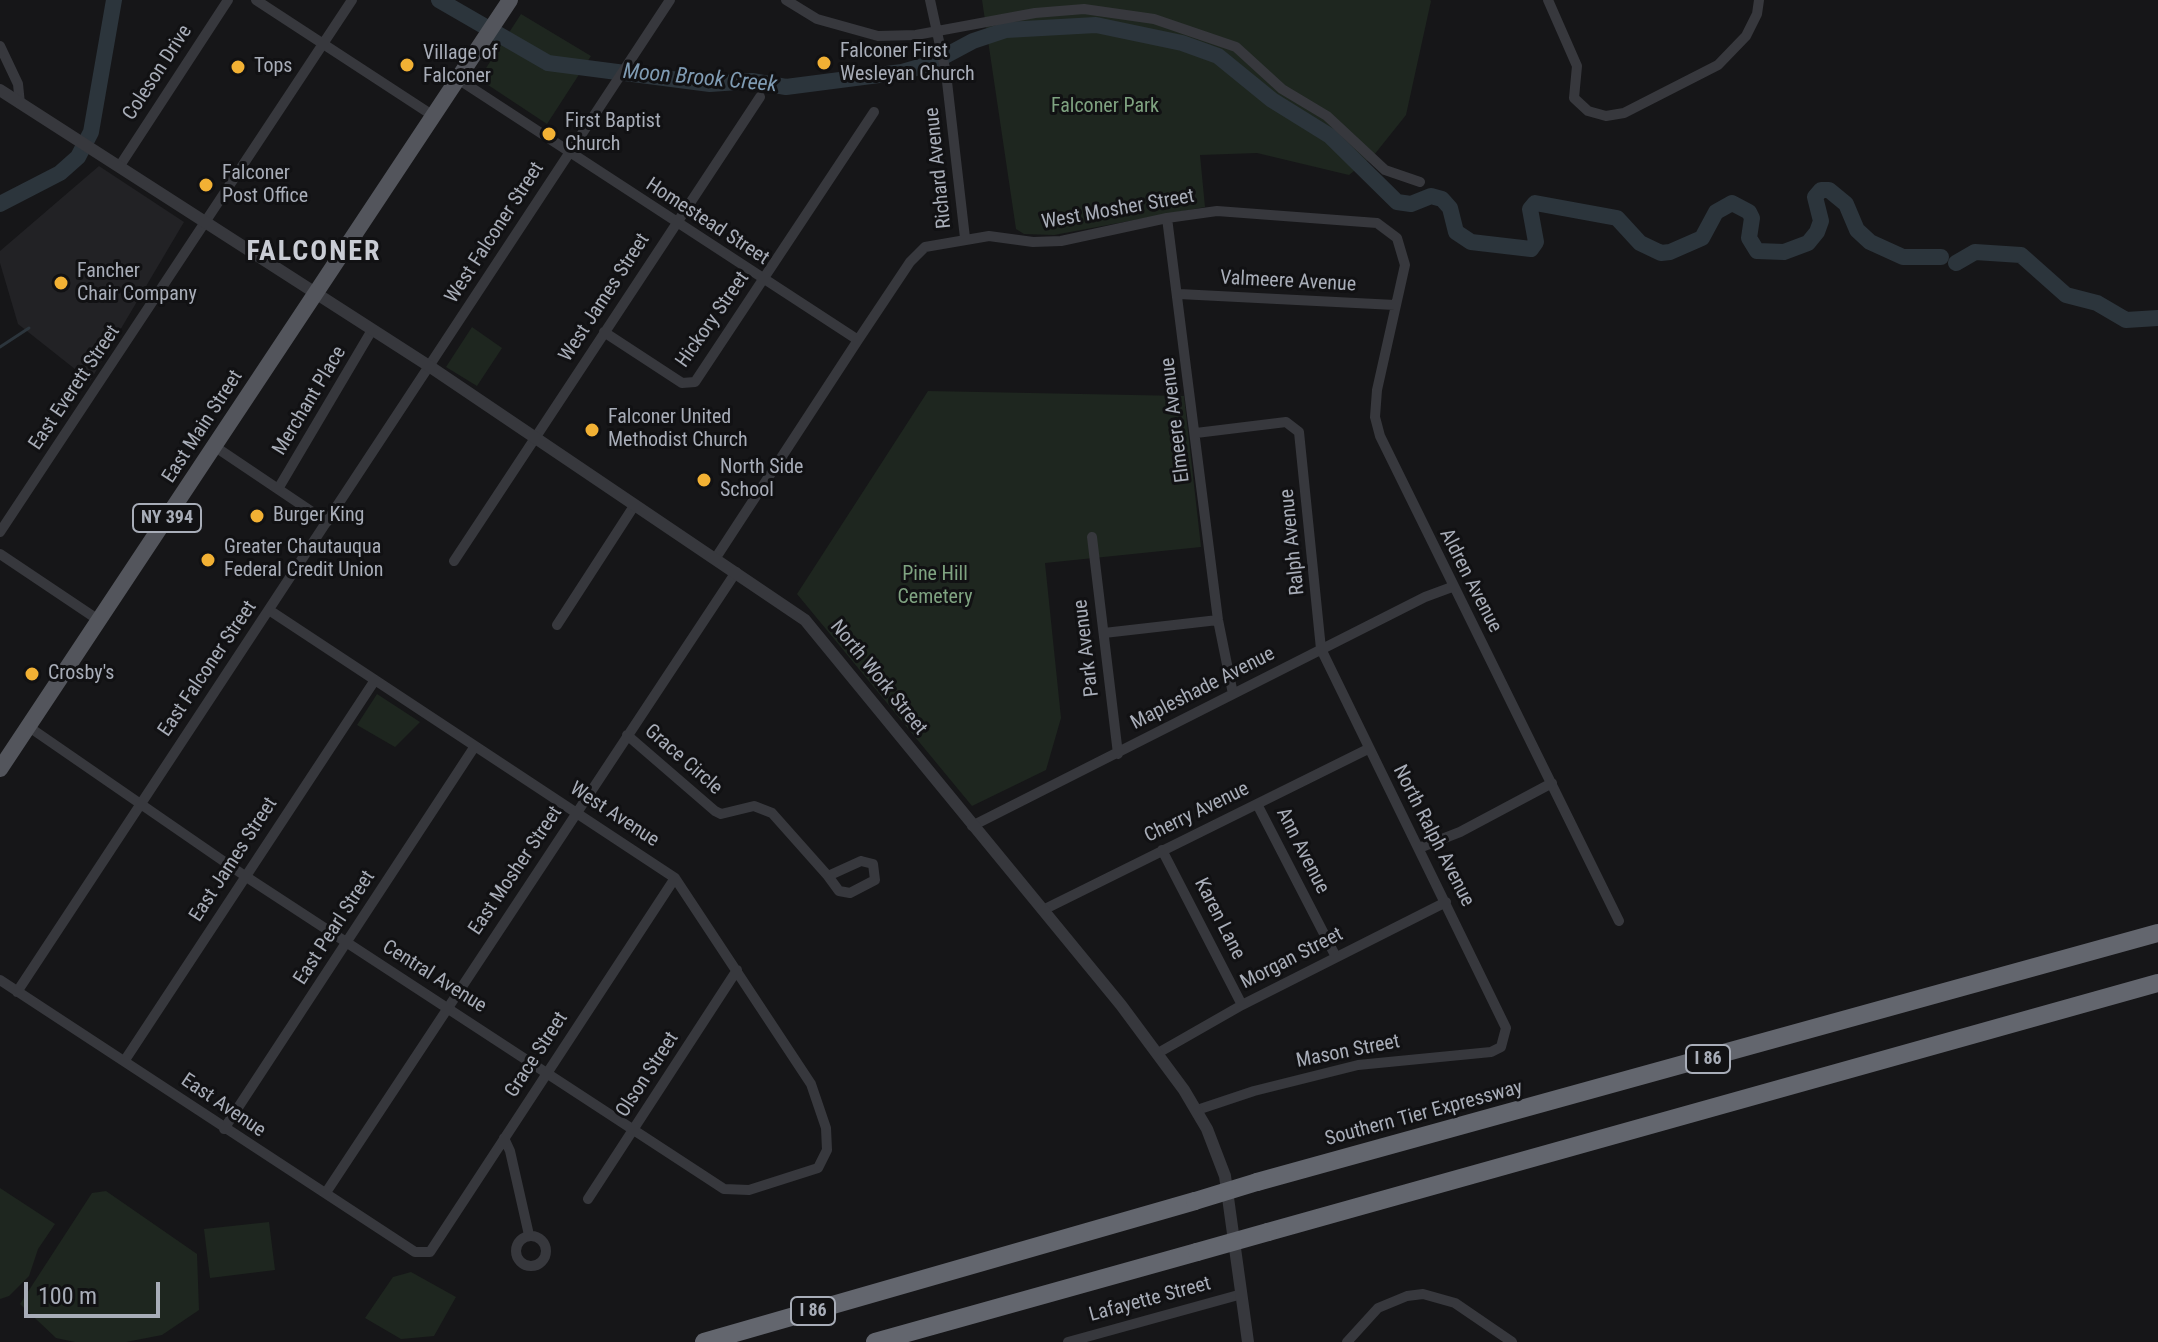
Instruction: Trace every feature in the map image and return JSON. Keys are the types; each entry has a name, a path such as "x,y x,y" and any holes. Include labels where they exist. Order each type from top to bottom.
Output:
{"highway":[{"name":"Southern Tier Expressway","path":"704,1342 1257,1182 2158,933"},
{"name":"I 86","path":"875,1342 2158,983"}],"main road":[{"name":"NY 394","path":"317,294 510,0"},
{"name":"East Main Street","path":"0,771 317,294"}],"street":[{"name":"Coleson Drive","path":"119,167 228,0"},
{"path":"256,0 432,115"},
{"name":"East Everett Street","path":"0,532 352,0"},
{"name":"West Falconer Street","path":"429,366 670,0"},
{"path":"786,0 817,19 864,34 895,37 1035,13 1084,9 1154,19 1236,47 1282,89 1327,116 1385,170 1420,182"},
{"name":"Richard Avenue","path":"930,0 944,64 965,238"},
{"path":"1548,0 1577,66 1574,98 1588,111 1606,116 1624,113 1718,65 1746,36 1757,14 1759,0"},
{"path":"0,46 15,75 20,104"},
{"name":"Homestead Street","path":"458,79 858,340"},
{"name":"North Work Street","path":"0,90 429,366 805,620 1158,1053 1197,1110 1225,1176 1248,1342"},
{"name":"West James Street","path":"534,439 760,97"},
{"name":"Hickory Street","path":"604,332 682,383 690,384 699,378 874,112"},
{"name":"West Mosher Street","path":"715,559 917,254 933,244 1002,236 1033,242 1061,241 1167,218 1217,211 1368,221 1385,227 1399,241"},
{"name":"Elmeere Avenue","path":"1167,218 1218,620 1233,694"},
{"name":"Aldren Avenue","path":"1399,241 1405,265 1377,390 1375,417 1380,436 1619,921"},
{"name":"Valmeere Avenue","path":"1179,294 1395,305"},
{"name":"Merchant Place","path":"278,489 372,330"},
{"name":"East Falconer Street","path":"17,992 429,366"},
{"name":"Ralph Avenue","path":"1196,433 1286,422 1299,432 1321,649"},
{"path":"454,561 534,439"},
{"path":"214,446 327,522"},
{"path":"557,625 634,506"},
{"name":"Park Avenue","path":"1092,537 1118,754"},
{"path":"0,554 100,621"},
{"name":"East Mosher Street","path":"327,1191 447,1005 736,572"},
{"name":"Mapleshade Avenue","path":"972,826 1425,597 1452,587"},
{"name":"West Avenue","path":"269,610 675,878 811,1084 826,1128 827,1150"},
{"path":"1104,633 1218,620"},
{"name":"North Ralph Avenue","path":"1321,649 1495,1001 1506,1028 1505,1041"},
{"name":"East James Street","path":"125,1060 375,680"},
{"name":"Central Avenue","path":"29,727 245,876 447,1005 712,1182 739,1191 818,1168 827,1150"},
{"name":"Grace Circle","path":"627,735 715,811 721,814 754,806 772,813 828,876"},
{"name":"East Pearl Street","path":"224,1129 475,746"},
{"name":"Cherry Avenue","path":"1043,910 1368,749"},
{"path":"1419,848 1460,832 1552,783"},
{"name":"Ann Avenue","path":"1257,804 1336,957"},
{"name":"Karen Lane","path":"1162,850 1242,1005"},
{"name":"Grace Street","path":"430,1252 675,878"},
{"name":"Morgan Street","path":"1158,1053 1242,1005 1446,902"},
{"name":"Olson Street","path":"588,1199 737,970"},
{"name":"East Avenue","path":"0,980 125,1060 224,1129 327,1191 415,1252 430,1252"},
{"name":"Mason Street","path":"1197,1110 1331,1070 1491,1052 1505,1041"},
{"path":"504,1138 510,1151 529,1235"},
{"name":"Lafayette Street","path":"1068,1342 1242,1294"},
{"path":"1347,1342 1355,1329 1378,1308 1407,1296 1423,1294 1455,1303 1512,1342"}],"shaded area":[{"path":"99,166 184,222 90,381 18,324 0,263 0,251"}],"green space":[{"name":"Falconer Park","path":"982,0 1431,1 1406,115 1374,155 1349,175 1257,153 1200,155 1205,207 1054,235 1024,234 1016,229"},
{"path":"521,14 591,56 547,124 479,79"},
{"path":"472,327 502,348 477,386 446,367"},
{"name":"Pine Hill Cemetery","path":"928,391 1184,396 1201,547 1045,563 1061,718 1046,770 972,806 797,594"},
{"path":"377,694 420,722 395,747 357,725"},
{"path":"0,1188 55,1224 38,1249 29,1276 9,1296 0,1299"},
{"path":"106,1191 197,1254 199,1310 162,1335 126,1342 75,1342 56,1338 20,1304 92,1193"},
{"path":"269,1222 275,1270 210,1278 204,1229"},
{"path":"411,1272 456,1297 434,1336 401,1339 365,1318 393,1277"}],"waterway":[{"path":"0,204 60,173 78,157 91,132 114,0"},
{"name":"Moon Brook Creek","path":"439,0 548,63 710,84 752,81 786,87 902,72 930,64 973,41 1006,30 1096,25 1182,43 1218,56 1272,100 1330,136 1397,202 1411,204 1431,196 1442,199 1450,208 1456,232 1471,242 1531,249 1536,242 1530,209 1535,203 1617,218 1640,243 1661,253 1670,252 1702,238 1716,212 1732,203 1749,212 1752,218 1749,238 1757,251 1784,252 1808,243 1817,232 1821,221 1815,197 1821,190 1829,190 1846,204 1857,230 1870,242 1903,257 1941,257"},
{"name":"Moon Brook Creek","path":"1956,263 1975,252 2021,255 2066,295 2097,303 2126,320 2158,318"},
{"path":"0,347 29,328"}],"place":[{"name":"Falconer First Wesleyan Church","path":"824,63"},
{"name":"Village of Falconer","path":"407,65"},
{"name":"Tops","path":"238,67"},
{"name":"First Baptist Church","path":"549,134"},
{"name":"Falconer Post Office","path":"206,185"},
{"name":"Fancher Chair Company","path":"61,283"},
{"name":"Falconer United Methodist Church","path":"592,430"},
{"name":"North Side School","path":"704,480"},
{"name":"Burger King","path":"257,516"},
{"name":"Greater Chautauqua Federal Credit Union","path":"208,560"},
{"name":"Crosby's","path":"32,674"}],"district":[{"name":"FALCONER","path":"314,253"}]}
